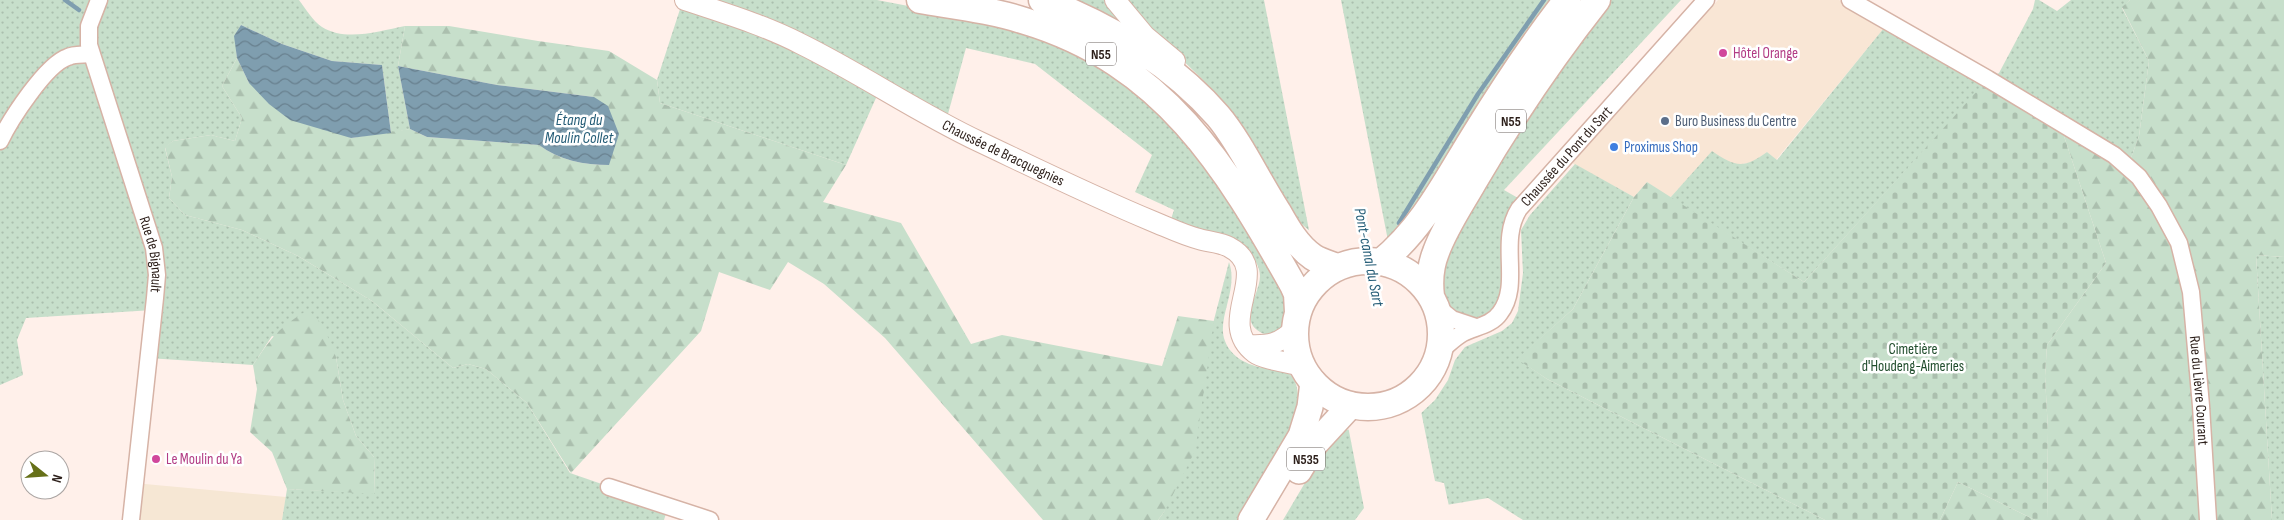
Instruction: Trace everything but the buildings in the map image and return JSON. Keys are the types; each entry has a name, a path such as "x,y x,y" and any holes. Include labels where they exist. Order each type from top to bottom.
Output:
{"highway":[{"name":"N55","path":"920,0 1024,20 1063,34 1096,50 1126,68 1165,100 1193,129 1231,184 1293,285 1297,294 1296,320"},
{"name":"N55","path":"1042,0 1070,11 1137,46 1179,79 1217,116 1231,134 1293,238 1313,257 1337,267"},
{"name":"N55","path":"1381,262 1401,246 1420,223 1508,80 1567,0"},
{"name":"N55","path":"1434,301 1429,278 1436,250 1452,218 1529,92 1598,0"},
{"path":"1366,260 1396,266 1410,273 1422,284 1434,301 1441,329 1439,352 1426,378 1405,397 1379,406 1351,405 1330,396 1308,374 1295,342 1296,320 1303,301 1317,281 1337,267 1366,260"}],"main road":[{"name":"N535","path":"1251,520 1304,427 1308,374"},
{"name":"N535","path":"1270,520 1315,444 1351,405"}],"street":[{"name":"Rue de Bignault","path":"99,0 89,26 89,45 154,248 156,260 155,298 131,520"},
{"name":"Chaussée de Bracquegnies","path":"685,0 766,28 799,43 834,61 907,105 978,142 1126,210 1197,239 1229,247 1241,258 1246,269 1247,282 1238,327 1243,340 1248,345"},
{"path":"1115,0 1145,36 1170,56 1196,85 1217,116"},
{"name":"Chaussée du Pont du Sart","path":"1439,352 1462,334 1496,317 1507,301 1510,292 1509,236 1512,220 1518,209 1706,0"},
{"name":"Rue du Lièvre Courant","path":"1850,0 2082,134 2128,166 2139,177 2172,226 2186,262 2195,323 2208,520"},
{"path":"0,141 40,81 54,66 68,57 91,54"},
{"path":"1434,301 1452,319 1476,327"},
{"path":"1248,345 1278,342 1296,320"},
{"path":"1248,345 1254,352 1263,357 1308,374"},
{"path":"609,486 710,520"}],"shaded area":[{"path":"1718,0 1839,0 1885,27 1776,160 1767,152 1753,162 1737,165 1727,162 1712,152 1670,198 1647,182 1634,197 1570,162"},
{"path":"134,483 286,497 282,520 131,520"}],"green space":[{"path":"0,0 299,0 322,27 341,34 363,34 405,26 398,66 410,129 391,133 382,65 332,61 282,44 241,25 235,36 237,58 222,86 242,118 235,141 211,135 173,141 165,148 172,177 169,198 185,215 242,230 298,256 372,301 453,368 468,364 486,369 527,403 570,473 668,507 664,520 282,520 287,489 375,493 374,457 356,436 343,400 336,357 272,336 253,365 148,358 153,310 26,318 17,340 23,375 0,385"},
{"path":"683,0 877,0 1018,27 1091,57 1185,135 1284,288 1287,313 1284,325 1275,333 1269,334 1262,333 1254,327 1250,313 1260,273 1249,251 1170,222 1174,210 1135,192 1152,155 1035,64 966,48 945,125 880,89 846,165 660,103 657,80"},
{"path":"1066,0 1109,0 1143,40"},
{"path":"1121,0 1556,0 1403,235 1337,254 1298,221 1260,154 1234,117 1202,79"},
{"path":"1609,0 1681,0 1504,190 1518,198 1506,215 1502,228 1504,274 1501,295 1493,309 1478,320 1463,317 1447,307 1442,298 1442,263 1490,170"},
{"path":"2035,0 2039,0 2057,11 2071,0 2130,0 2122,8 2149,61 2139,136 2128,166 1989,79 1999,73 2033,9"},
{"path":"2130,0 2284,0 2284,257 2256,255 2272,520 2047,520 2048,431 2045,376 2047,345 2106,263 2059,121 2128,166 2139,136 2149,61 2122,7"},
{"path":"1888,23 1989,79 1804,282 1670,198 1712,151 1733,163 1740,164 1752,161 1767,152 1777,160"},
{"path":"405,26 449,26 609,51 657,80 660,103 846,165 823,202 901,223 971,344 1002,335 1162,366 1178,316 1214,321 1195,451 1164,512 1158,520 1043,520 885,338 824,284 788,262 770,290 719,272 701,331 571,473 527,403 486,369 468,364 453,368 372,301 298,256 242,230 185,215 169,198 172,177 165,147 173,141 211,135 235,141 242,118 222,86 237,58 249,83 351,138 410,129 427,137 539,145 572,161 609,165 594,97 497,85 398,66"},
{"name":"Cimetière d'Houdeng-Aimeries","path":"1988,79 2059,121 2106,263 2047,345 2045,376 2048,431 2047,520 2035,520 1958,482 1940,520 1825,520 1547,379 1517,359 1573,309 1634,197 1647,182 1804,282"},
{"path":"1575,164 1634,197 1573,309 1518,359 1547,379 1825,520 1523,520 1488,498 1357,520 1283,520 1335,432 1417,417 1435,400 1448,380 1455,360 1465,347 1502,331 1512,323 1518,311 1523,273 1521,230 1530,215"},
{"path":"2256,255 2284,257 2284,520 2272,520"},
{"path":"1229,262 1231,283 1223,323 1225,341 1231,352 1240,359 1264,368 1281,369 1294,379 1298,394 1296,418 1290,432 1239,520 1158,520 1164,512"},
{"path":"308,310 323,325 336,357 343,400 356,436 374,457 375,494 287,489 272,452 250,432 257,389 253,365 276,334"},
{"path":"1958,482 2035,520 1940,520"}],"water":[{"path":"241,25 282,44 332,61 382,65 391,133 351,138 290,120 269,104 249,83 237,58 234,36"},
{"name":"Étang du Moulin Collet","path":"398,66 497,85 594,97 608,106 619,134 609,165 572,161 539,145 427,137 410,129"}],"pier":[{"name":"Pont-canal du Sart","path":"1264,0 1341,0 1399,297 1410,309 1418,350 1412,366 1435,481 1444,483 1452,520 1355,520 1364,508 1339,380 1330,373 1324,363 1318,331 1325,312"}],"waterway":[{"path":"65,0 79,10"},
{"path":"1399,223 1478,94 1544,0"}],"place":[{"name":"Hôtel Orange","path":"1723,53"},
{"name":"Buro Business du Centre","path":"1665,121"},
{"name":"Proximus Shop","path":"1614,147"},
{"name":"Le Moulin du Ya","path":"156,459"}]}
